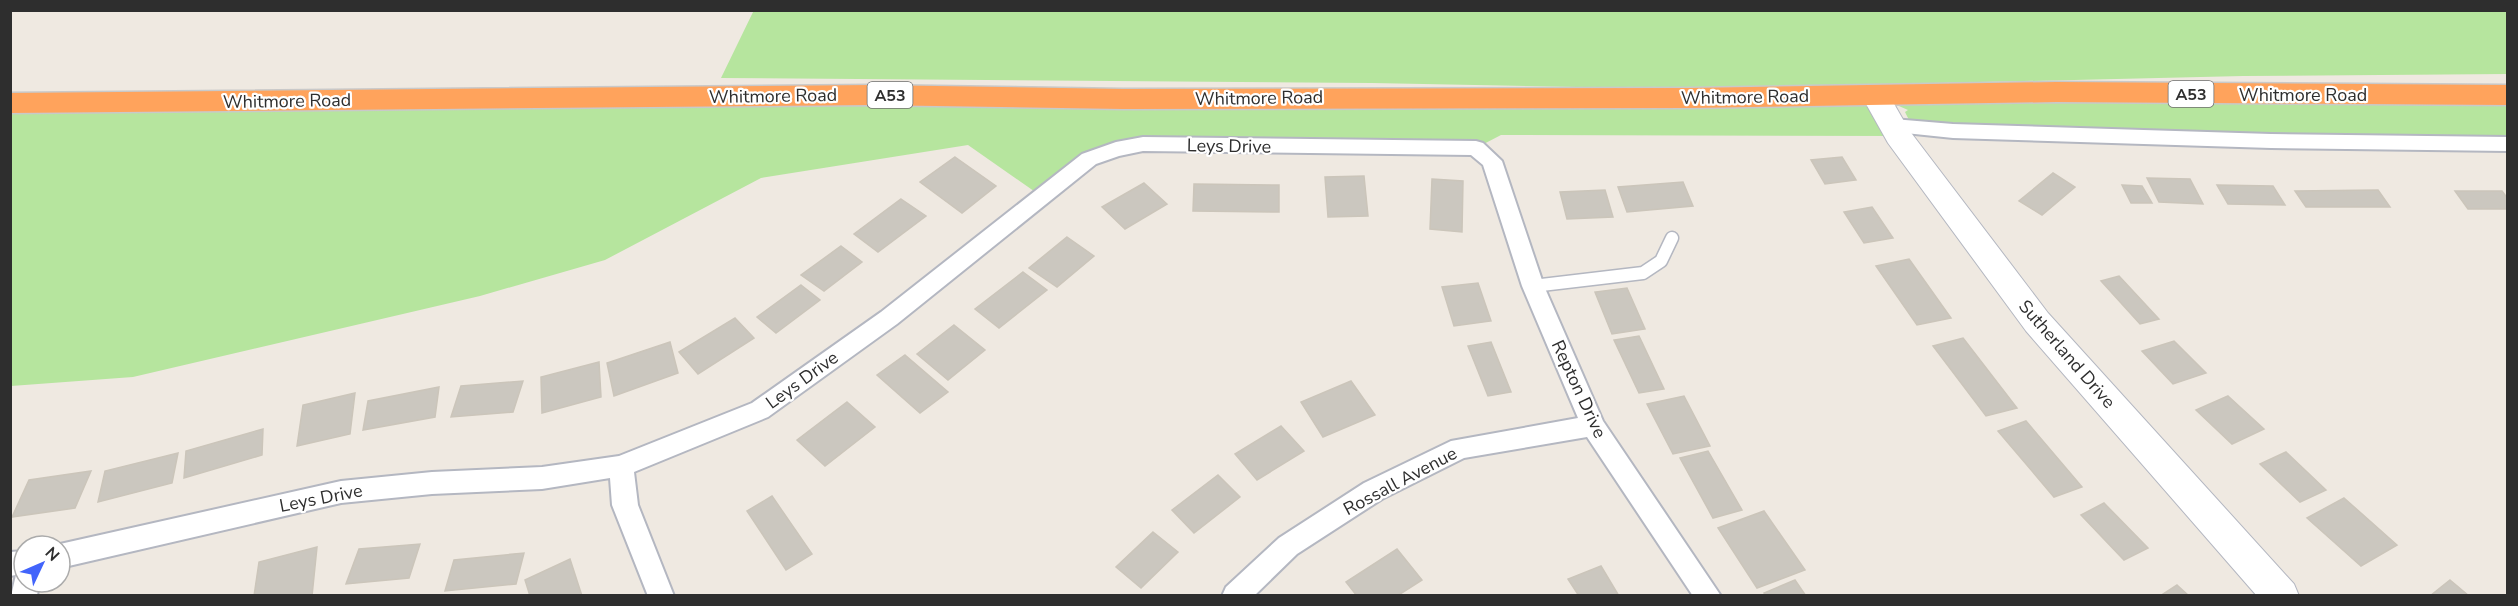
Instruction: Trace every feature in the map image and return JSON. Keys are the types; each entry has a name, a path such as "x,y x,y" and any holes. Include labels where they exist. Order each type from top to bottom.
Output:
{"highway":[{"name":"Whitmore Road","path":"10,103 871,95 1134,99 1678,98 2055,92 2508,95"}],"street":[{"name":"Sutherland Drive","path":"1875,95 1893,126 2037,322 2281,596"},
{"path":"1893,126 1953,131 2271,141 2508,144"},
{"name":"Leys Drive","path":"72,553 341,492 432,483 542,478 621,466 760,410 889,318 1089,159 1116,149 1143,144 1476,148 1492,161"},
{"name":"Repton Drive","path":"1492,161 1533,286 1593,426 1708,596"},
{"name":"Rossall Avenue","path":"1235,596 1298,540 1373,491 1460,448 1593,426"},
{"path":"621,466 625,506 661,596"}],"lane":[{"path":"1533,286 1643,273 1660,261 1672,238"}],"green space":[{"path":"754,10 2508,11 2507,74 2243,76 1684,89 1372,83 721,78"},
{"path":"2031,93 2507,94 2507,144 2271,141 1953,131 1941,125 1911,124 1905,112 1908,110 1876,96 1898,136 1501,135 1476,148 1143,145 1116,149 1089,159 1041,196 968,145 761,178 605,260 480,296 133,377 11,386 11,103 871,95 1123,99 1389,96 1520,99"}],"building":[{"path":"955,157 996,186 962,213 920,182"},
{"path":"1842,157 1856,180 1825,184 1811,160"},
{"path":"2053,173 2075,187 2042,215 2019,201"},
{"path":"1364,176 1368,216 1328,217 1325,177"},
{"path":"2147,178 2190,179 2203,204 2159,202"},
{"path":"1432,179 1463,181 1462,232 1430,229"},
{"path":"1683,182 1693,206 1627,212 1618,187"},
{"path":"1144,183 1167,204 1125,229 1102,207"},
{"path":"1194,184 1279,185 1279,212 1193,211"},
{"path":"2122,185 2142,186 2152,203 2131,203"},
{"path":"2217,185 2273,186 2285,205 2228,204"},
{"path":"1605,190 1613,217 1567,219 1560,192"},
{"path":"2378,190 2390,207 2306,207 2295,191"},
{"path":"2455,191 2502,191 2508,199 2508,209 2468,209"},
{"path":"901,199 926,216 878,252 854,234"},
{"path":"1872,207 1893,238 1864,243 1844,212"},
{"path":"1067,237 1094,256 1057,287 1029,268"},
{"path":"841,246 862,262 824,291 801,275"},
{"path":"1909,259 1951,318 1917,325 1876,266"},
{"path":"1023,272 1047,290 999,328 975,309"},
{"path":"2119,276 2159,319 2140,324 2101,281"},
{"path":"1478,283 1491,321 1454,326 1442,287"},
{"path":"801,285 820,300 776,333 757,317"},
{"path":"1627,288 1645,329 1612,334 1595,292"},
{"path":"735,318 754,338 698,374 679,352"},
{"path":"954,325 985,350 948,380 917,354"},
{"path":"1639,336 1664,389 1639,393 1614,340"},
{"path":"1963,338 2017,408 1986,416 1933,346"},
{"path":"2174,341 2206,373 2173,384 2142,351"},
{"path":"670,342 678,373 614,396 607,363"},
{"path":"1491,342 1511,392 1488,396 1468,346"},
{"path":"905,355 948,392 920,413 877,375"},
{"path":"599,362 601,397 542,413 541,377"},
{"path":"523,381 513,412 451,417 461,386"},
{"path":"1351,381 1375,415 1323,437 1301,402"},
{"path":"439,387 435,417 363,430 368,401"},
{"path":"355,393 350,434 297,446 303,405"},
{"path":"1684,396 1710,446 1673,454 1647,404"},
{"path":"2228,396 2264,429 2232,444 2196,410"},
{"path":"847,402 875,427 825,466 797,440"},
{"path":"2026,421 2082,487 2054,497 1998,431"},
{"path":"1281,426 1304,451 1257,480 1235,454"},
{"path":"263,429 262,455 184,478 186,451"},
{"path":"1708,451 1742,510 1713,518 1680,458"},
{"path":"2286,452 2326,490 2300,502 2260,464"},
{"path":"178,453 172,483 98,502 105,471"},
{"path":"91,471 75,508 12,517 29,480"},
{"path":"1218,475 1240,497 1194,533 1172,510"},
{"path":"772,496 812,554 786,570 747,511"},
{"path":"2344,498 2397,545 2361,566 2307,518"},
{"path":"2104,503 2148,548 2124,560 2081,515"},
{"path":"1764,511 1805,570 1757,588 1718,528"},
{"path":"1153,532 1178,552 1141,588 1116,567"},
{"path":"420,544 409,578 346,584 359,549"},
{"path":"317,547 312,596 254,596 259,562"},
{"path":"1397,549 1422,580 1397,596 1357,596 1346,582"},
{"path":"524,553 516,584 445,591 454,560"},
{"path":"570,559 582,596 530,596 525,580"},
{"path":"1601,566 1619,596 1579,596 1568,579"},
{"path":"1795,580 1806,596 1766,596 1764,593"},
{"path":"2450,580 2469,596 2430,596"},
{"path":"2177,585 2189,596 2160,596"}]}
